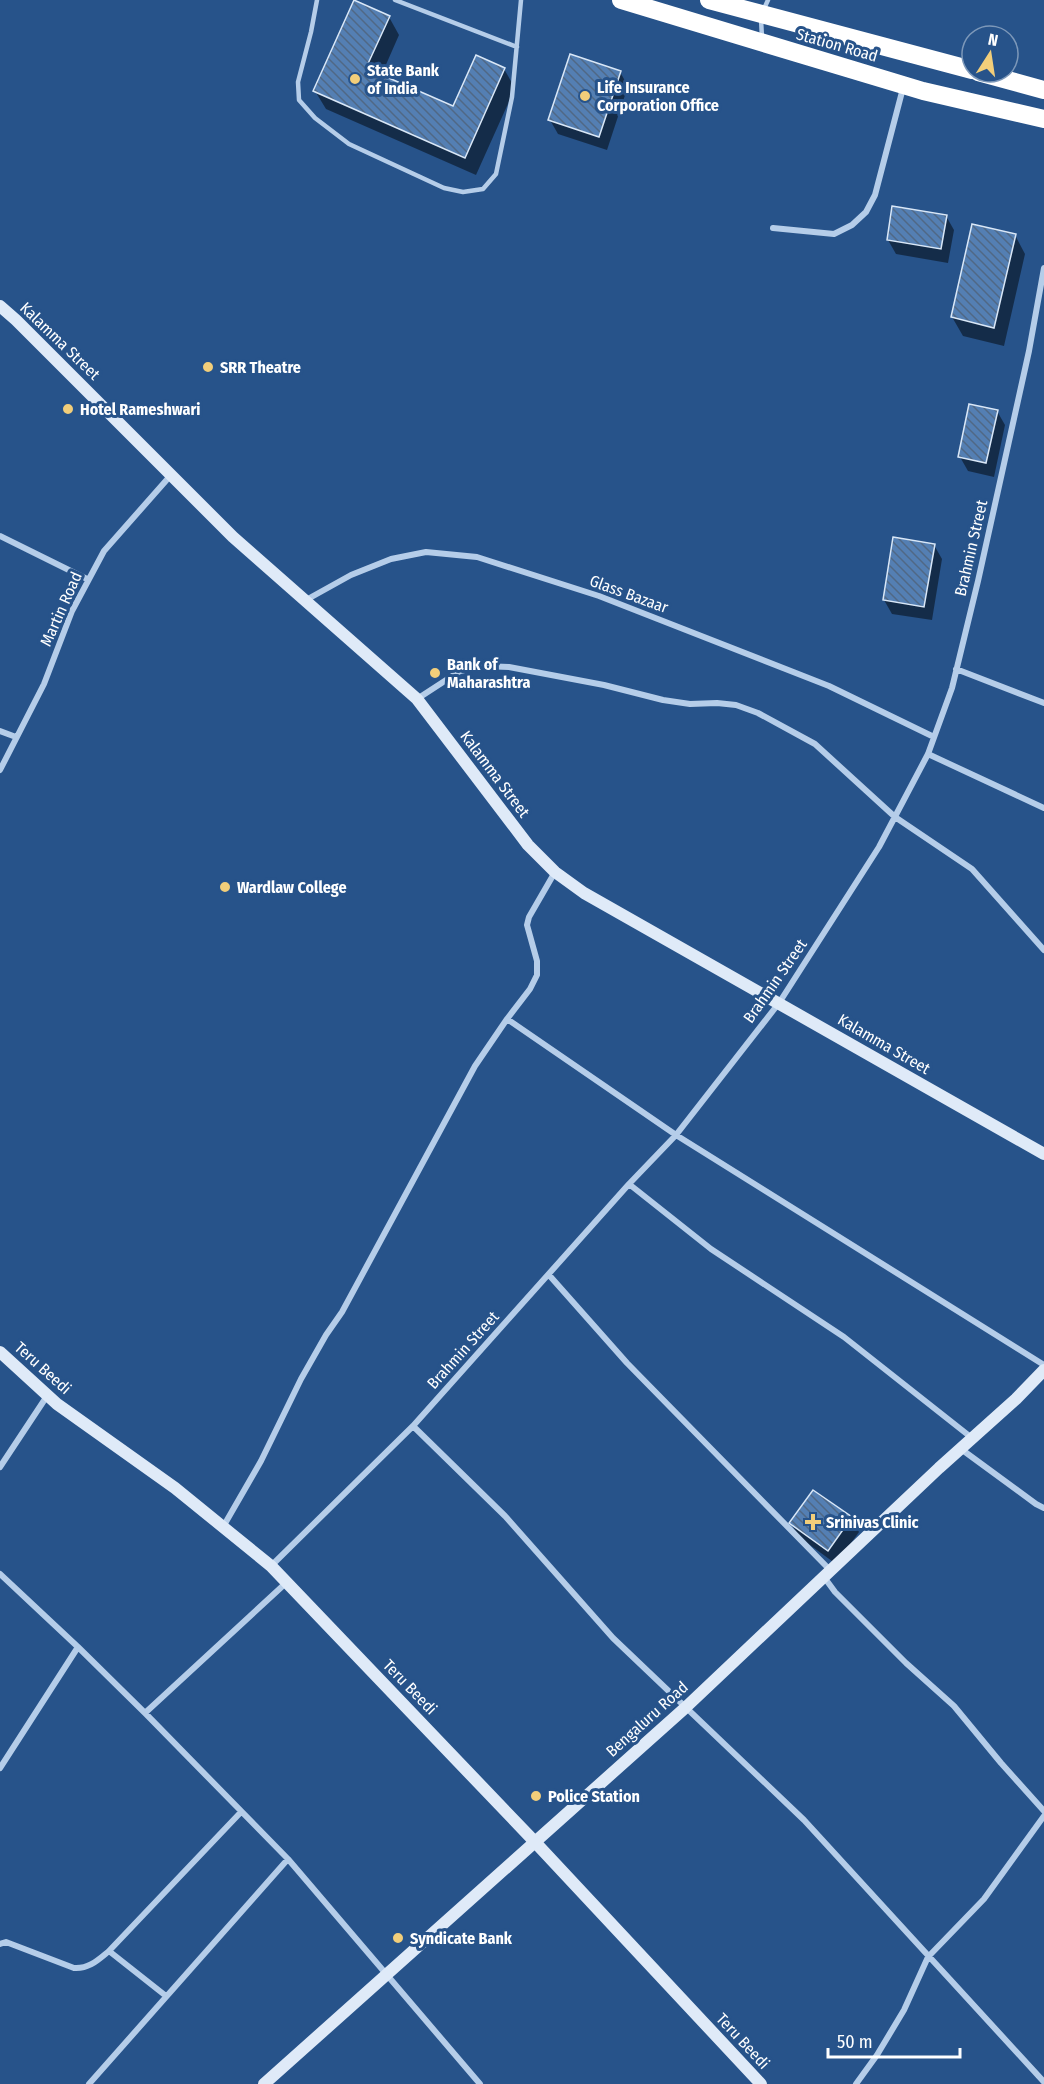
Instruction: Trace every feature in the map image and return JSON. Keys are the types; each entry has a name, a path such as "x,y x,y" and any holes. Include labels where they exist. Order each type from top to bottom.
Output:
{"highway":[{"name":"Station Road","path":"621,0 762,44 904,84 1044,119"},
{"path":"709,0 761,7 960,66"},
{"path":"1020,83 1044,90"}],"street":[{"path":"773,228 834,234 852,225 866,212 876,195 904,84"},
{"name":"Brahmin Street","path":"271,1566 413,1426 629,1184 676,1135 779,1003 869,863 928,754 956,669 1029,351 1044,268"},
{"name":"Kalamma Street","path":"0,306 233,537 417,699 528,845 555,873 584,893 1044,1154"},
{"name":"Martin Road","path":"0,770 44,684 87,579 104,551 171,475"},
{"path":"0,536 87,579"},
{"name":"Glass Bazaar","path":"306,600 351,575 392,560 426,552 477,556 599,596 820,682 934,737"},
{"path":"417,699 460,671 483,666 509,667 604,685 663,700 690,704 736,705 758,713 815,744 895,817 972,869 1044,950"},
{"path":"956,669 1044,703"},
{"path":"0,731 16,737"},
{"path":"928,754 1044,808"},
{"path":"223,1527 261,1461 315,1353 342,1312 476,1066 530,989 537,975 537,961 527,925 529,917 555,873"},
{"path":"507,1019 676,1135 1044,1365"},
{"path":"629,1184 711,1249 844,1337 972,1438"},
{"path":"549,1275 627,1363 827,1573 835,1592 906,1663 954,1706 1044,1811"},
{"name":"Teru Beedi","path":"0,1352 47,1395 175,1488 271,1566 534,1841 761,2084"},
{"name":"Bengaluru Road","path":"264,2084 685,1708 1016,1399 1044,1370"},
{"path":"0,1467 47,1395"},
{"path":"413,1426 505,1516 613,1638 804,1820 1044,2082"},
{"path":"960,1449 1035,1504 1044,1508"},
{"path":"0,1574 145,1713 288,1859 480,2084"},
{"path":"145,1713 287,1582"},
{"path":"0,1768 78,1647"},
{"path":"0,1944 6,1942 75,1968 90,1965 109,1951 241,1812"},
{"path":"856,2084 878,2055 904,2010 928,1957 984,1899 1044,1816"},
{"path":"89,2084 288,1859"},
{"path":"109,1951 166,1996"}],"lane":[{"path":"317,0 297,82 299,100 315,118 349,144 444,188 463,192 483,189 496,174 512,97 521,0"},
{"path":"395,0 517,46"},
{"path":"761,7 762,44"}],"building":[{"name":"State Bank of India","path":"354,0 390,16 366,68 453,106 476,55 505,68 465,158 313,91"},
{"name":"Life Insurance Corporation Office","path":"570,54 621,71 599,137 548,120"},
{"path":"892,206 947,215 941,249 887,240"},
{"path":"972,224 1016,234 994,328 951,317"},
{"path":"969,404 998,410 986,463 958,457"},
{"path":"893,537 935,544 924,607 883,600"},
{"path":"813,1490 852,1517 828,1551 789,1523"}],"place":[{"name":"State Bank of India","path":"355,79"},
{"name":"Life Insurance Corporation Office","path":"585,96"},
{"name":"SRR Theatre","path":"208,367"},
{"name":"Hotel Rameshwari","path":"68,409"},
{"name":"Bank of Maharashtra","path":"435,673"},
{"name":"Wardlaw College","path":"225,887"},
{"name":"Srinivas Clinic","path":"813,1522"},
{"name":"Police Station","path":"536,1796"},
{"name":"Syndicate Bank","path":"398,1938"}]}
